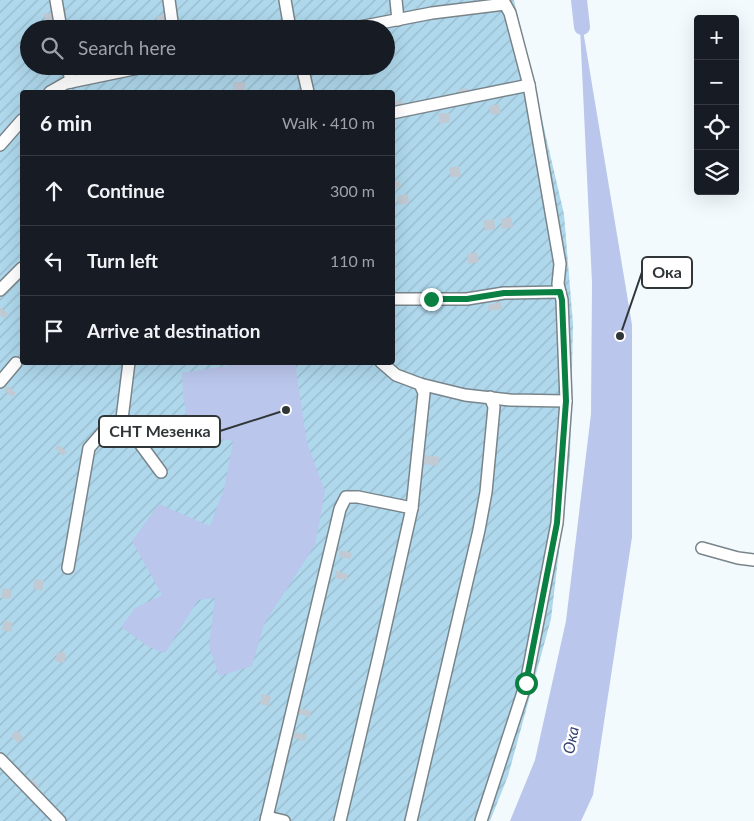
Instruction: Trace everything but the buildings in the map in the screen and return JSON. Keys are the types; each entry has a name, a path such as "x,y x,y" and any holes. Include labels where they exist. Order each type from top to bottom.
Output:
{"street":[{"path":"56,0 59,20"},
{"path":"169,0 172,20"},
{"path":"285,0 288,20"},
{"path":"396,0 398,20"},
{"path":"395,21 504,4 510,13 529,85 560,264 558,284 561,296 566,401 557,523 526,683 481,821"},
{"path":"70,75 71,82"},
{"path":"54,90 71,82 105,75"},
{"path":"304,75 308,90"},
{"path":"395,112 529,85"},
{"path":"0,145 20,122"},
{"path":"0,290 20,270"},
{"path":"395,299 467,299 504,293 561,296"},
{"path":"0,382 16,363"},
{"path":"130,365 122,418 161,472"},
{"path":"384,365 396,375 420,384 465,395 490,398 566,401"},
{"path":"340,821 412,508 424,393 420,384"},
{"path":"411,821 429,751 479,530 486,492 494,407 490,398"},
{"path":"68,568 89,448 102,433 122,418"},
{"path":"284,821 266,819 340,509 346,497 358,497 412,508"},
{"path":"702,548 738,558 754,560"},
{"path":"0,758 60,821"}],"shaded area":[{"path":"0,0 514,0 564,214 573,324 570,458 551,619 508,776 490,821 0,821"}],"water":[{"path":"579,6 632,325 632,537 593,795 581,821 510,821 535,760 566,621 591,414 592,283"},
{"path":"295,365 307,443 325,491 315,545 264,624 252,666 219,676 209,646 215,598 198,600 165,653 149,647 121,627 135,608 162,595 132,541 159,504 210,526 224,489 233,441 190,434 183,396 182,373 227,366"}],"waterway":[{"name":"Ока","path":"579,0 582,27"}],"place":[{"name":"Ока","path":"620,336"},
{"name":"СНТ Мезенка","path":"286,410"}],"route":[{"path":"431,299 467,299 504,293 560,292 562,300 566,401 557,523 526,683"}]}
